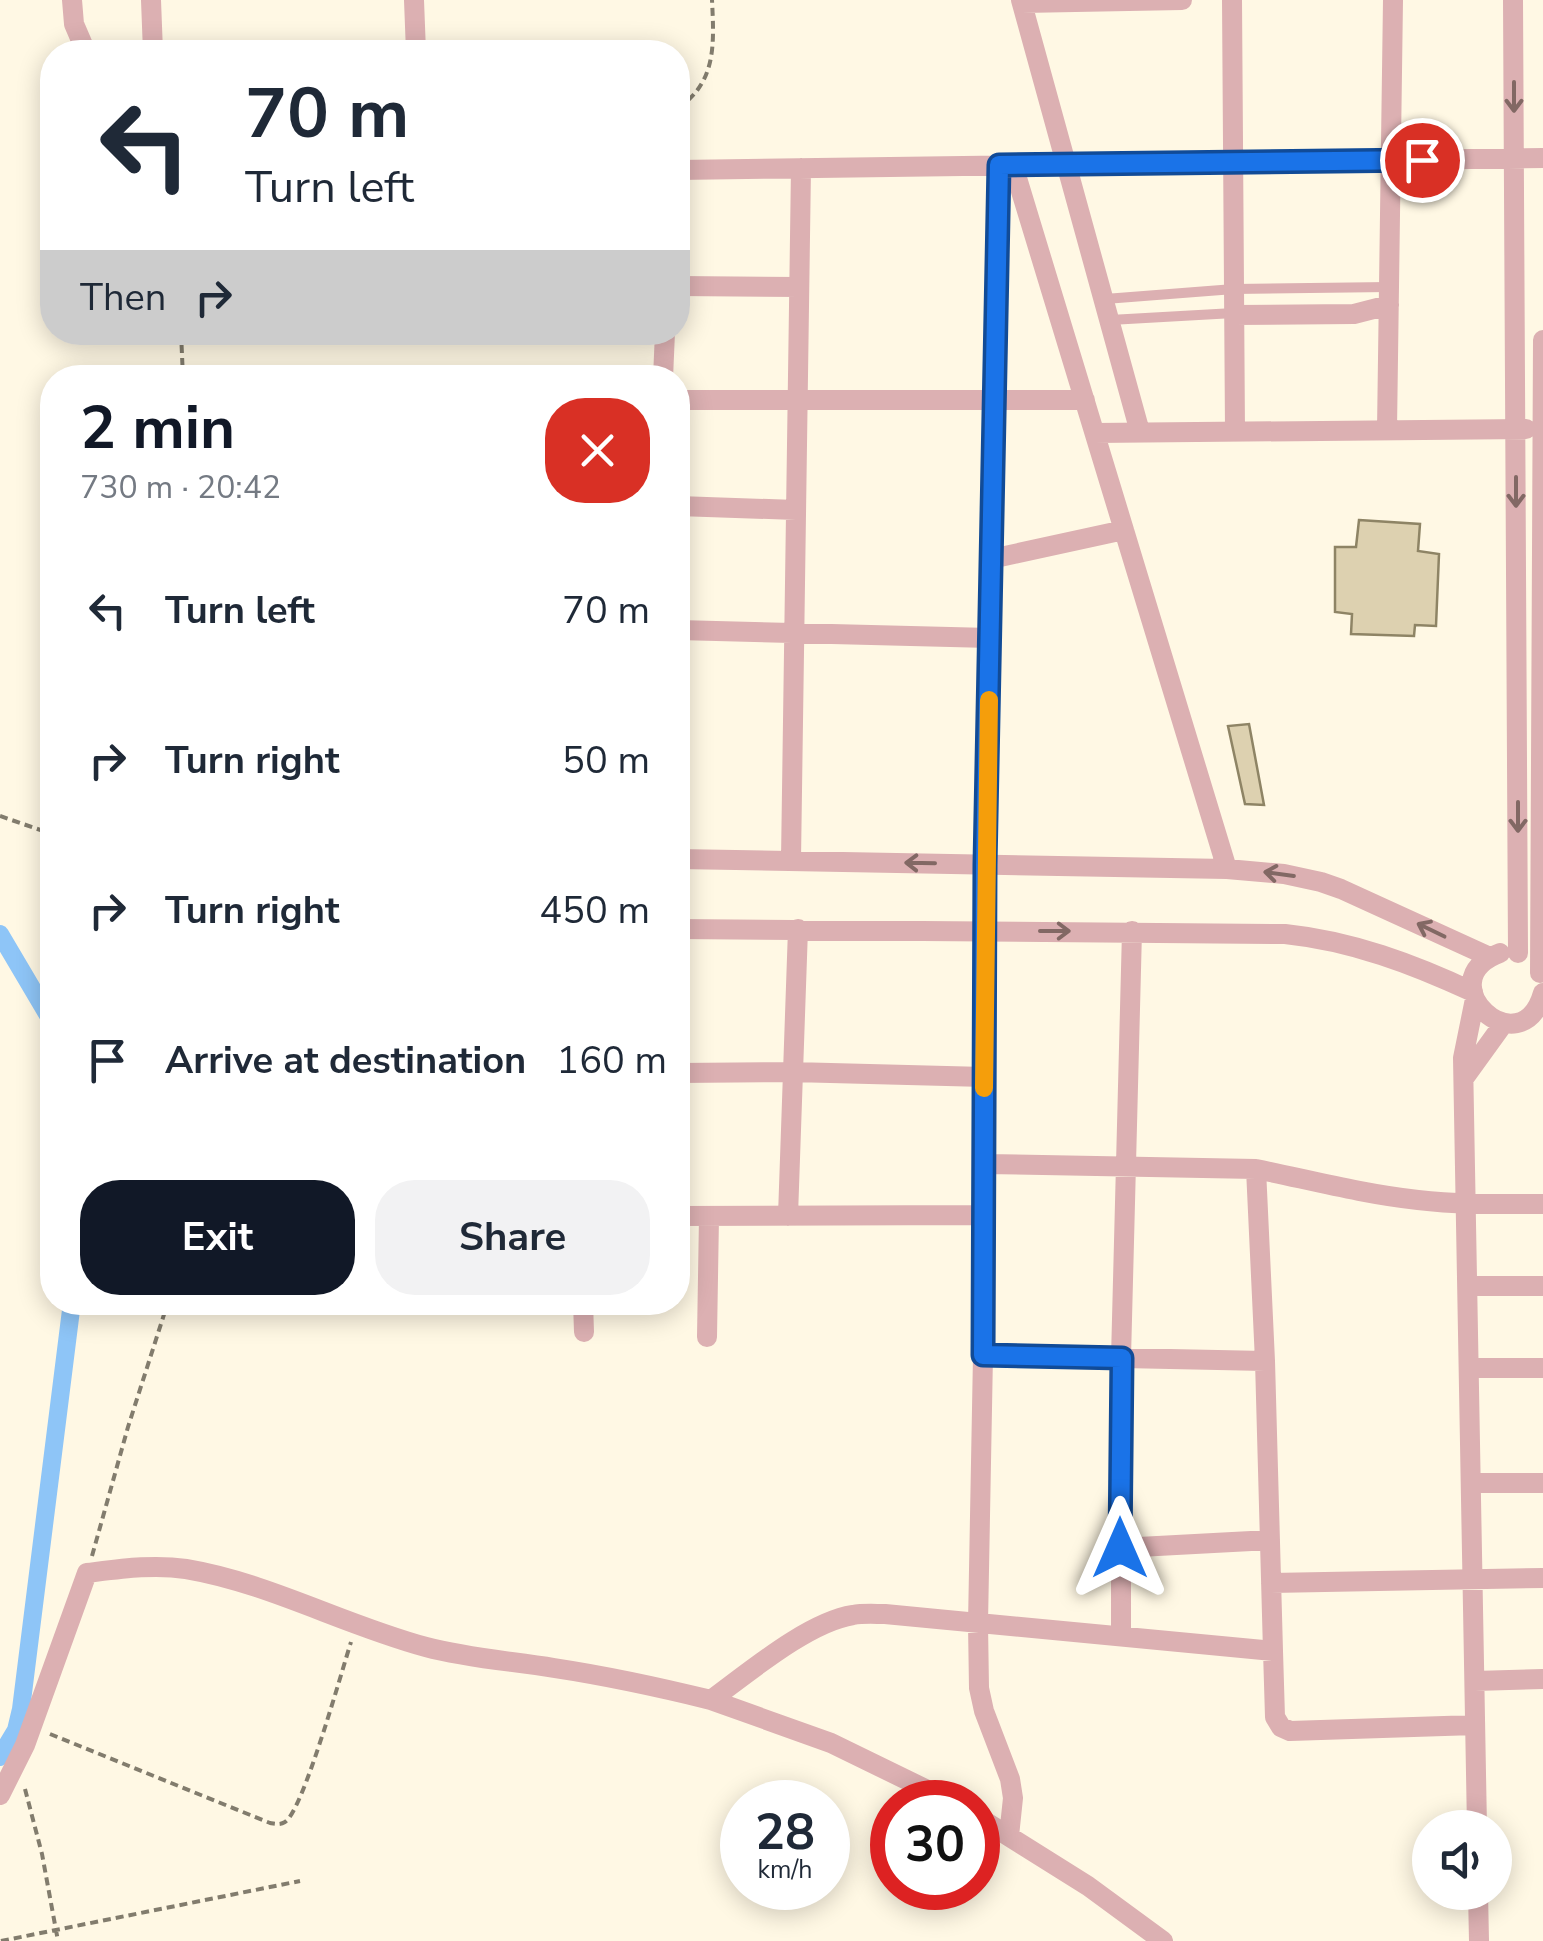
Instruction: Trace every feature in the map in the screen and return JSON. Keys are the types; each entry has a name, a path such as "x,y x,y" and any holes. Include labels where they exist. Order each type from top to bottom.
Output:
{"street":[{"path":"72,0 74,24 81,40"},
{"path":"150,0 152,40"},
{"path":"414,0 416,40"},
{"path":"1140,432 1022,1 1182,0"},
{"path":"1232,0 1235,431"},
{"path":"1387,430 1393,0"},
{"path":"1513,0 1518,953"},
{"path":"690,170 1543,158"},
{"path":"1006,165 1085,400 1228,869"},
{"path":"1006,165 994,402 985,865 978,1624 984,1711 1010,1779 1013,1798 1010,1836"},
{"path":"792,860 801,168"},
{"path":"690,286 800,286"},
{"path":"1234,314 1354,314 1389,296"},
{"path":"1464,1077 1511,1022 1527,1018 1542,991 1543,340"},
{"path":"690,400 1085,400"},
{"path":"1095,433 1543,430"},
{"path":"690,506 796,510"},
{"path":"991,560 1124,530"},
{"path":"690,630 990,638"},
{"path":"690,859 1228,869 1284,874 1321,882 1372,902 1490,957"},
{"path":"690,929 1285,934 1317,938 1398,959 1474,995 1488,1017 1543,1028"},
{"path":"788,1216 798,929"},
{"path":"1121,1637 1125,1165 1132,931"},
{"path":"1477,1810 1463,1058 1476,972 1490,957 1518,953 1528,958 1542,991"},
{"path":"690,1073 984,1077"},
{"path":"985,1164 1256,1169 1390,1196 1467,1204 1543,1204"},
{"path":"1256,1169 1275,1717 1280,1727 1290,1730 1475,1725"},
{"path":"690,1216 982,1215"},
{"path":"707,1337 710,1217"},
{"path":"1468,1286 1543,1286"},
{"path":"584,1315 584,1332"},
{"path":"983,1355 1265,1361"},
{"path":"1470,1368 1543,1368"},
{"path":"1471,1483 1543,1483"},
{"path":"1120,1548 1270,1540"},
{"path":"0,1795 32,1726 87,1572 161,1567 218,1576 268,1591 426,1647 626,1679 711,1700 830,1743 907,1780"},
{"path":"1271,1583 1543,1578"},
{"path":"711,1700 799,1639 850,1615 885,1614 1272,1650"},
{"path":"1474,1681 1543,1679"},
{"path":"1000,1830 1088,1886 1163,1941"},
{"path":"1478,1910 1478,1941"}],"lane":[{"path":"1106,310 1234,289 1389,296"},
{"path":"1106,310 1234,314"}],"path":[{"path":"690,100 708,70 712,0"},
{"path":"0,816 40,830"},
{"path":"87,1572 164,1315"},
{"path":"32,1726 270,1823 281,1824 294,1811 306,1782 357,1623"},
{"path":"15,1766 33,1816 58,1941"},
{"path":"1,1941 300,1881"}],"building":[{"path":"1359,520 1420,524 1418,551 1439,554 1436,626 1415,625 1414,636 1351,634 1352,614 1335,612 1335,547 1356,547"},
{"path":"1249,724 1264,805 1245,804 1228,726"}],"waterway":[{"path":"0,934 40,1002"},
{"path":"0,1757 16,1730 21,1709 70,1315"}],"slow traffic":[{"path":"984,1088 989,700"}],"route":[{"path":"1120,1548 1122,1358 983,1355 985,865 999,165 1422,160"}]}
